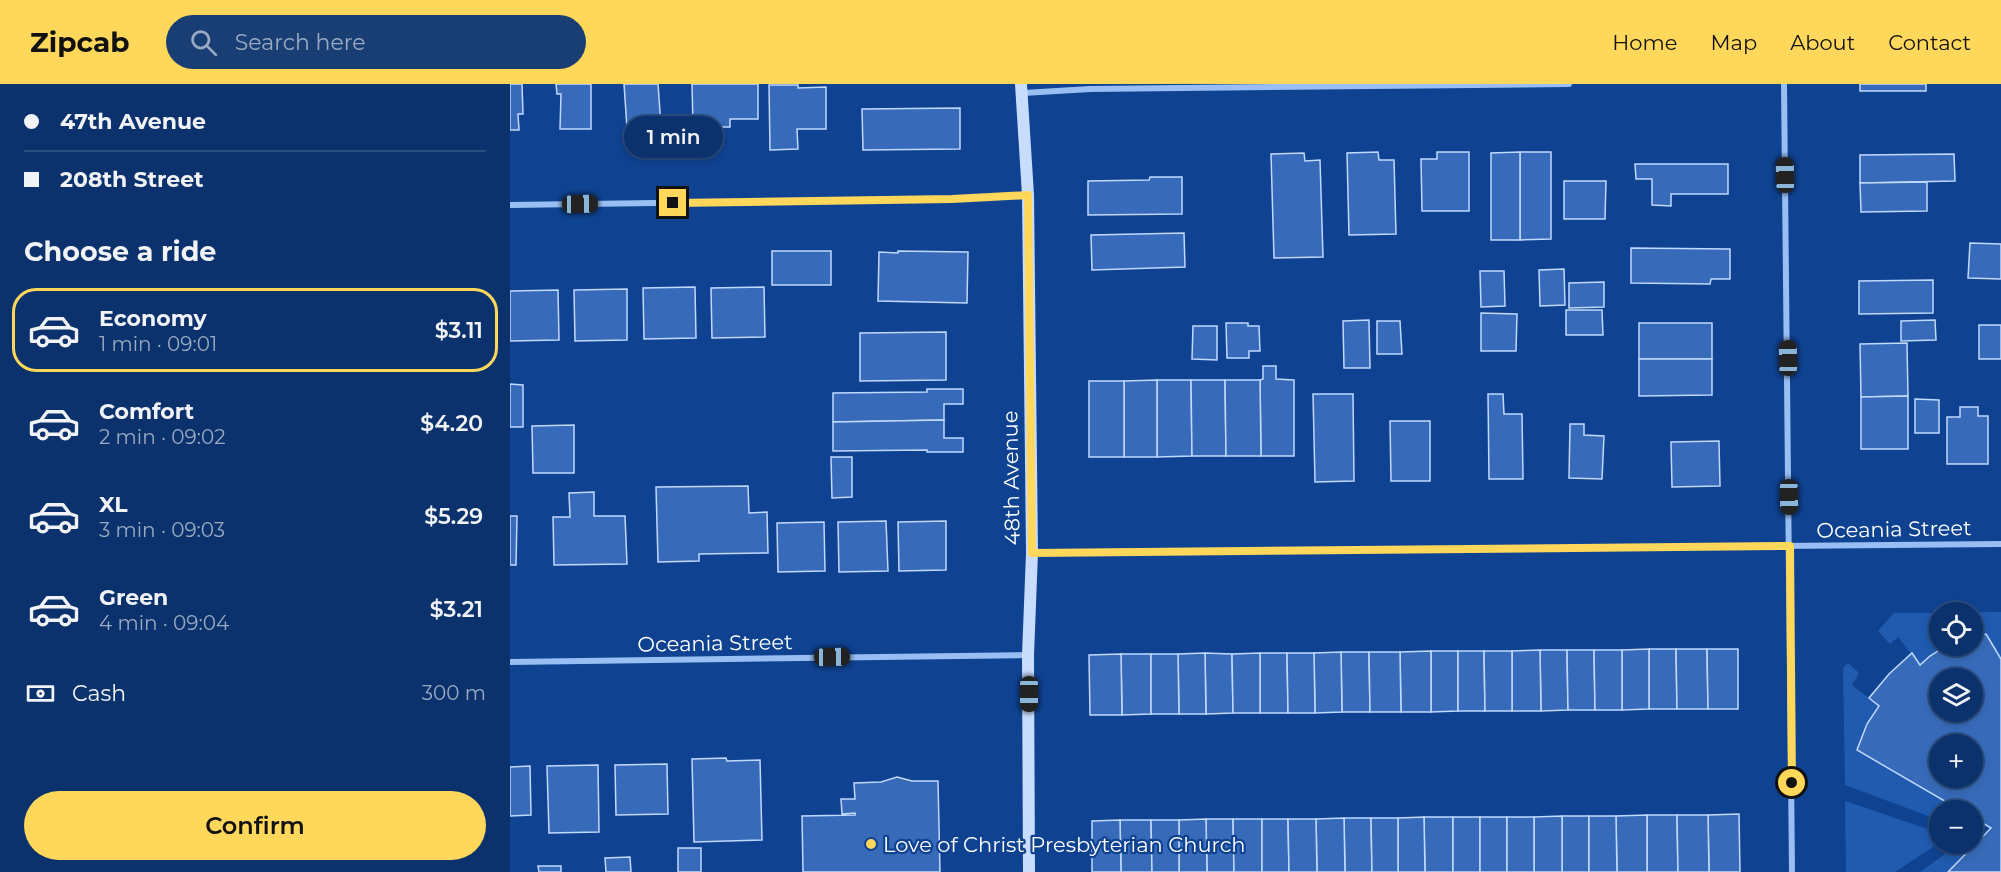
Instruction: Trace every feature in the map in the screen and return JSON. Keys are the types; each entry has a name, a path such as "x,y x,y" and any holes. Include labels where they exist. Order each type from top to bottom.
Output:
{"street":[{"path":"1022,89 1569,84"},
{"path":"1784,84 1792,872"},
{"name":"48th Avenue","path":"1022,89 1028,195 1032,553 1028,655 1029,872"},
{"path":"510,205 952,199 1028,195"},
{"name":"Oceania Street","path":"1032,553 2001,544"},
{"name":"Oceania Street","path":"510,662 1028,655"}],"shaded area":[{"path":"1983,612 2001,612 2001,659 1986,634 1983,634"},
{"path":"1894,613 1929,613 1930,656 1920,665 1898,637 1890,644 1878,631"},
{"path":"1848,663 1859,673 1852,685 1879,706 1867,724 1857,750 1943,800 1929,800 1929,816 1845,785 1843,668"},
{"path":"1845,801 1929,830 1929,850 1895,872 1846,872"},
{"path":"1945,854 1965,854 1948,872 1920,872"}],"building":[{"path":"510,84 522,84 523,114 518,114 519,130 510,130"},
{"path":"556,84 591,84 591,129 560,129 561,94 557,94"},
{"path":"624,84 658,84 661,126 627,128"},
{"path":"692,84 758,84 758,119 730,119 730,127 693,127"},
{"path":"1860,84 1926,84 1926,91 1860,91"},
{"path":"769,85 798,85 798,88 826,87 826,129 797,129 798,149 770,150"},
{"path":"960,108 960,149 863,150 862,109"},
{"path":"1378,152 1379,160 1394,160 1396,234 1349,235 1347,153"},
{"path":"1437,152 1469,152 1469,211 1422,211 1421,159 1437,159"},
{"path":"1520,152 1551,152 1551,239 1520,240"},
{"path":"1520,152 1520,240 1491,240 1491,153"},
{"path":"1304,153 1305,161 1320,160 1323,257 1274,258 1271,154"},
{"path":"1954,154 1955,181 1860,183 1860,155"},
{"path":"1635,164 1728,164 1728,194 1671,194 1671,206 1652,205 1652,179 1636,179"},
{"path":"1150,177 1182,177 1182,214 1088,215 1088,181 1149,180"},
{"path":"1564,181 1606,181 1605,219 1564,219"},
{"path":"1927,182 1927,211 1861,212 1860,183"},
{"path":"1184,233 1185,267 1092,270 1091,235"},
{"path":"1970,243 2001,244 2001,279 1968,278"},
{"path":"1631,248 1730,249 1730,279 1711,279 1710,284 1631,283"},
{"path":"772,251 831,251 831,285 772,285"},
{"path":"898,251 968,252 967,303 878,301 879,252 898,253"},
{"path":"1564,269 1565,305 1540,306 1539,270"},
{"path":"1480,271 1504,271 1505,306 1481,307"},
{"path":"1933,280 1933,313 1859,314 1859,281"},
{"path":"1604,282 1604,307 1569,308 1569,283"},
{"path":"695,287 696,338 644,339 643,288"},
{"path":"764,287 765,337 712,338 711,288"},
{"path":"627,289 627,340 575,341 574,290"},
{"path":"558,290 559,340 510,341 510,291"},
{"path":"1566,310 1602,310 1603,335 1566,335"},
{"path":"1481,313 1517,314 1516,351 1481,351"},
{"path":"1369,320 1370,368 1344,368 1343,321"},
{"path":"1935,320 1936,340 1901,341 1901,321"},
{"path":"1377,321 1400,321 1402,354 1377,354"},
{"path":"1226,323 1248,323 1248,326 1259,326 1260,351 1249,351 1249,358 1227,358"},
{"path":"1639,323 1712,323 1712,359 1639,359"},
{"path":"1979,325 2001,325 2001,359 1979,359"},
{"path":"1193,326 1217,326 1217,360 1192,359"},
{"path":"946,332 946,380 860,381 860,333"},
{"path":"1907,343 1908,396 1861,397 1860,344"},
{"path":"1639,359 1712,359 1712,395 1639,396"},
{"path":"1263,366 1276,366 1276,379 1294,380 1294,456 1261,456 1260,380 1263,379"},
{"path":"1157,380 1191,380 1192,456 1157,457"},
{"path":"1157,380 1157,457 1124,457 1124,381"},
{"path":"1191,380 1225,380 1226,456 1192,456"},
{"path":"1225,380 1260,380 1261,456 1226,456"},
{"path":"1089,381 1124,381 1124,457 1089,457"},
{"path":"510,384 523,385 523,427 510,427"},
{"path":"927,389 963,389 963,404 944,404 944,420 833,422 833,393 927,392"},
{"path":"1313,394 1353,394 1354,481 1315,482"},
{"path":"1488,394 1503,394 1504,414 1522,414 1523,479 1489,479"},
{"path":"1908,396 1908,449 1861,449 1861,397"},
{"path":"1915,399 1939,400 1939,433 1915,433"},
{"path":"1960,407 1978,407 1978,416 1988,416 1988,464 1947,464 1947,417 1960,417"},
{"path":"944,420 944,438 963,438 963,452 833,451 833,422"},
{"path":"1390,421 1430,421 1430,481 1391,481"},
{"path":"1570,424 1584,424 1584,435 1604,436 1602,479 1569,478"},
{"path":"574,425 574,473 533,473 532,426"},
{"path":"1719,441 1720,486 1672,487 1671,442"},
{"path":"831,457 852,457 852,497 832,498"},
{"path":"748,486 749,513 767,512 768,553 699,554 699,561 658,562 656,487"},
{"path":"594,492 594,516 625,516 627,564 554,565 553,517 570,517 569,493"},
{"path":"510,516 517,516 516,565 510,565"},
{"path":"886,521 888,571 839,572 838,522"},
{"path":"946,521 946,570 899,571 898,522"},
{"path":"824,522 825,571 778,572 777,523"},
{"path":"1983,634 1986,634 2001,659 2001,872 1948,872 1966,854 1983,854 1983,836 1991,828 1983,823 1983,800 1943,800 1857,750 1867,724 1879,706 1869,698 1889,674 1912,653 1920,665 1930,656 1983,656"},
{"path":"1649,649 1676,649 1677,709 1649,709"},
{"path":"1649,649 1649,709 1622,710 1622,650"},
{"path":"1676,649 1707,649 1708,709 1677,709"},
{"path":"1707,649 1738,649 1738,709 1708,709"},
{"path":"1540,650 1567,650 1568,710 1541,711"},
{"path":"1540,650 1541,711 1512,711 1512,651"},
{"path":"1567,650 1594,650 1595,710 1568,710"},
{"path":"1594,650 1622,650 1622,710 1595,710"},
{"path":"1431,651 1458,651 1458,711 1431,712"},
{"path":"1431,651 1431,712 1401,712 1400,652"},
{"path":"1458,651 1484,651 1485,711 1458,711"},
{"path":"1484,651 1512,651 1512,711 1485,711"},
{"path":"1341,652 1369,652 1370,712 1342,712"},
{"path":"1341,652 1342,712 1315,713 1314,653"},
{"path":"1369,652 1400,652 1401,712 1370,712"},
{"path":"1205,653 1232,654 1233,713 1206,714"},
{"path":"1205,653 1206,714 1179,714 1178,654"},
{"path":"1260,653 1287,653 1288,713 1260,713"},
{"path":"1260,653 1260,713 1233,713 1232,654"},
{"path":"1287,653 1314,653 1315,713 1288,713"},
{"path":"1121,654 1151,654 1151,714 1122,715"},
{"path":"1121,654 1122,715 1090,715 1089,655"},
{"path":"1151,654 1178,654 1179,714 1151,714"},
{"path":"726,758 727,761 760,760 762,840 694,842 692,759"},
{"path":"667,764 668,814 616,815 615,765"},
{"path":"598,765 599,832 549,833 547,766"},
{"path":"530,766 531,815 510,816 510,767"},
{"name":"Love of Christ Presbyterian Church","path":"897,777 912,781 938,781 940,872 803,872 802,816 855,815 855,813 842,814 841,799 855,799 854,783 881,782"},
{"path":"1739,814 1740,872 1709,872 1708,815"},
{"path":"1647,815 1677,815 1678,872 1647,872"},
{"path":"1647,815 1647,872 1617,872 1616,816"},
{"path":"1677,815 1708,815 1709,872 1678,872"},
{"path":"1562,816 1589,816 1589,872 1562,872"},
{"path":"1562,816 1562,872 1534,872 1534,817"},
{"path":"1589,816 1616,816 1617,872 1589,872"},
{"path":"1424,817 1453,817 1453,872 1425,872"},
{"path":"1424,817 1425,872 1398,872 1398,818"},
{"path":"1453,817 1480,817 1480,872 1453,872"},
{"path":"1480,817 1507,817 1507,872 1480,872"},
{"path":"1507,817 1534,817 1534,872 1507,872"},
{"path":"1344,818 1371,818 1372,872 1345,872"},
{"path":"1344,818 1345,872 1317,872 1316,819"},
{"path":"1371,818 1398,818 1398,872 1372,872"},
{"path":"1206,819 1233,819 1234,872 1207,872"},
{"path":"1206,819 1207,872 1179,872 1179,820"},
{"path":"1233,819 1262,819 1262,872 1234,872"},
{"path":"1262,819 1288,819 1289,872 1262,872"},
{"path":"1288,819 1316,819 1317,872 1289,872"},
{"path":"1120,820 1151,820 1152,872 1121,872"},
{"path":"1120,820 1121,872 1092,872 1092,821"},
{"path":"1151,820 1179,820 1179,872 1152,872"},
{"path":"678,848 701,848 701,872 678,872"},
{"path":"630,857 631,872 606,872 605,858"},
{"path":"538,866 561,866 561,872 539,872"}],"place":[{"name":"Love of Christ Presbyterian Church","path":"871,844"}],"route":[{"path":"673,203 952,199 1028,195 1032,553 1790,546 1792,783"}]}
